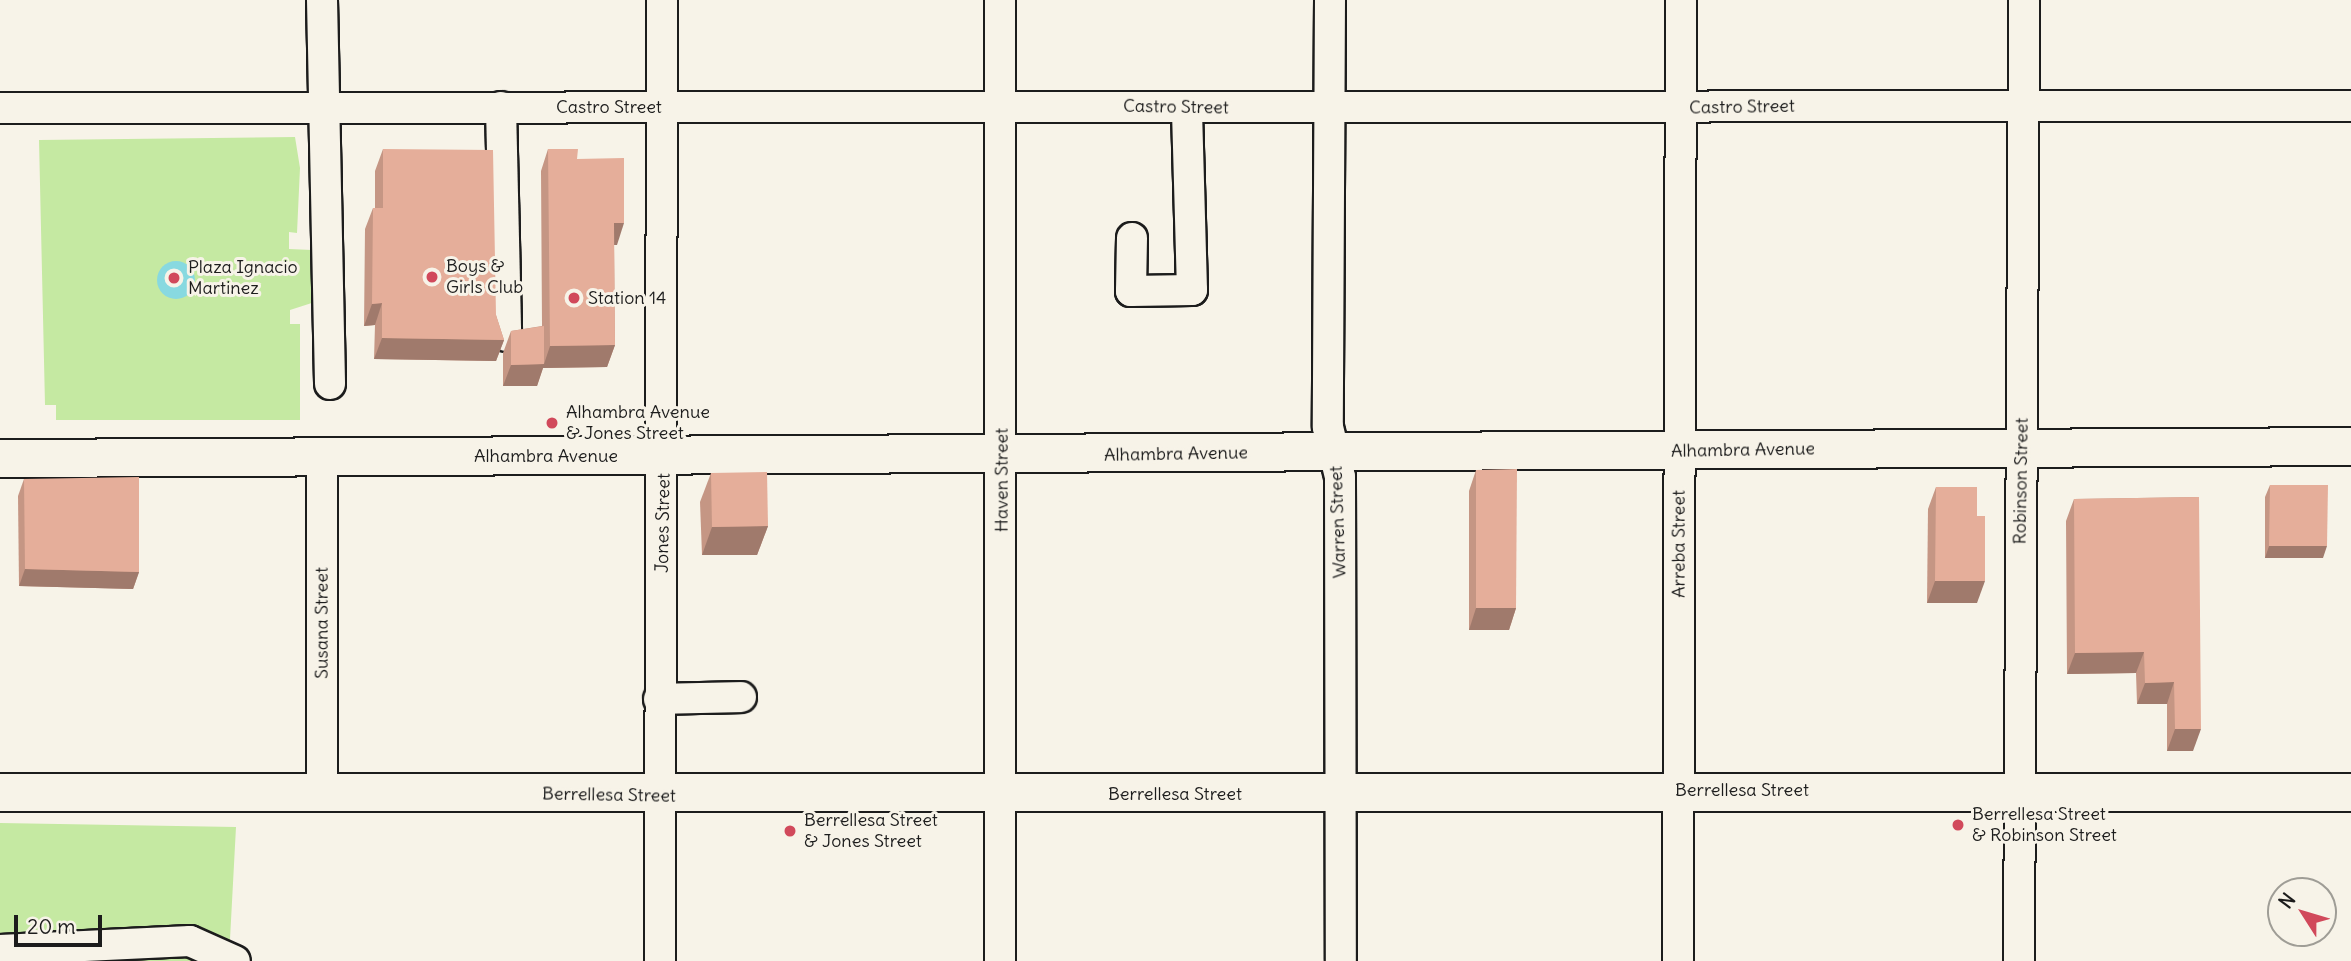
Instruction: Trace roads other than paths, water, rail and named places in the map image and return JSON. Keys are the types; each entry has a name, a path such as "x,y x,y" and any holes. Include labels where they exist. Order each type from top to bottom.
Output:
{"main road":[{"name":"Alhambra Avenue","path":"0,458 1002,456 2022,446 2351,446"},
{"name":"Berrellesa Street","path":"0,792 322,790 657,796 1343,794 1681,789 2351,792"}],"street":[{"path":"322,0 323,109 332,239 330,384"},
{"name":"Jones Street","path":"660,961 657,796 664,455 662,0"},
{"name":"Haven Street","path":"1000,0 1000,961"},
{"name":"Warren Street","path":"1330,0 1328,427 1340,477 1343,794 1341,961"},
{"name":"Arreba Street","path":"1678,961 1681,789 1681,0"},
{"name":"Robinson Street","path":"2019,961 2024,0"},
{"name":"Castro Street","path":"0,108 1001,105 1329,109 2023,104 2351,106"},
{"path":"500,107 506,336"},
{"path":"1132,238 1131,291 1192,290 1187,107"},
{"name":"Susana Street","path":"322,457 322,790"},
{"path":"659,699 741,697"},
{"path":"0,950 190,942 236,961"}],"water":[{"path":"176,261 190,266 195,280 190,294 176,299 162,294 157,280 162,266"}],"place":[{"name":"Boys & Girls Club","path":"432,277"},
{"name":"Plaza Ignacio Martinez","path":"174,278"},
{"name":"Station 14","path":"574,298"},
{"name":"Alhambra Avenue & Jones Street","path":"552,423"},
{"name":"Berrellesa Street & Robinson Street","path":"1958,825"},
{"name":"Berrellesa Street & Jones Street","path":"790,831"}]}
